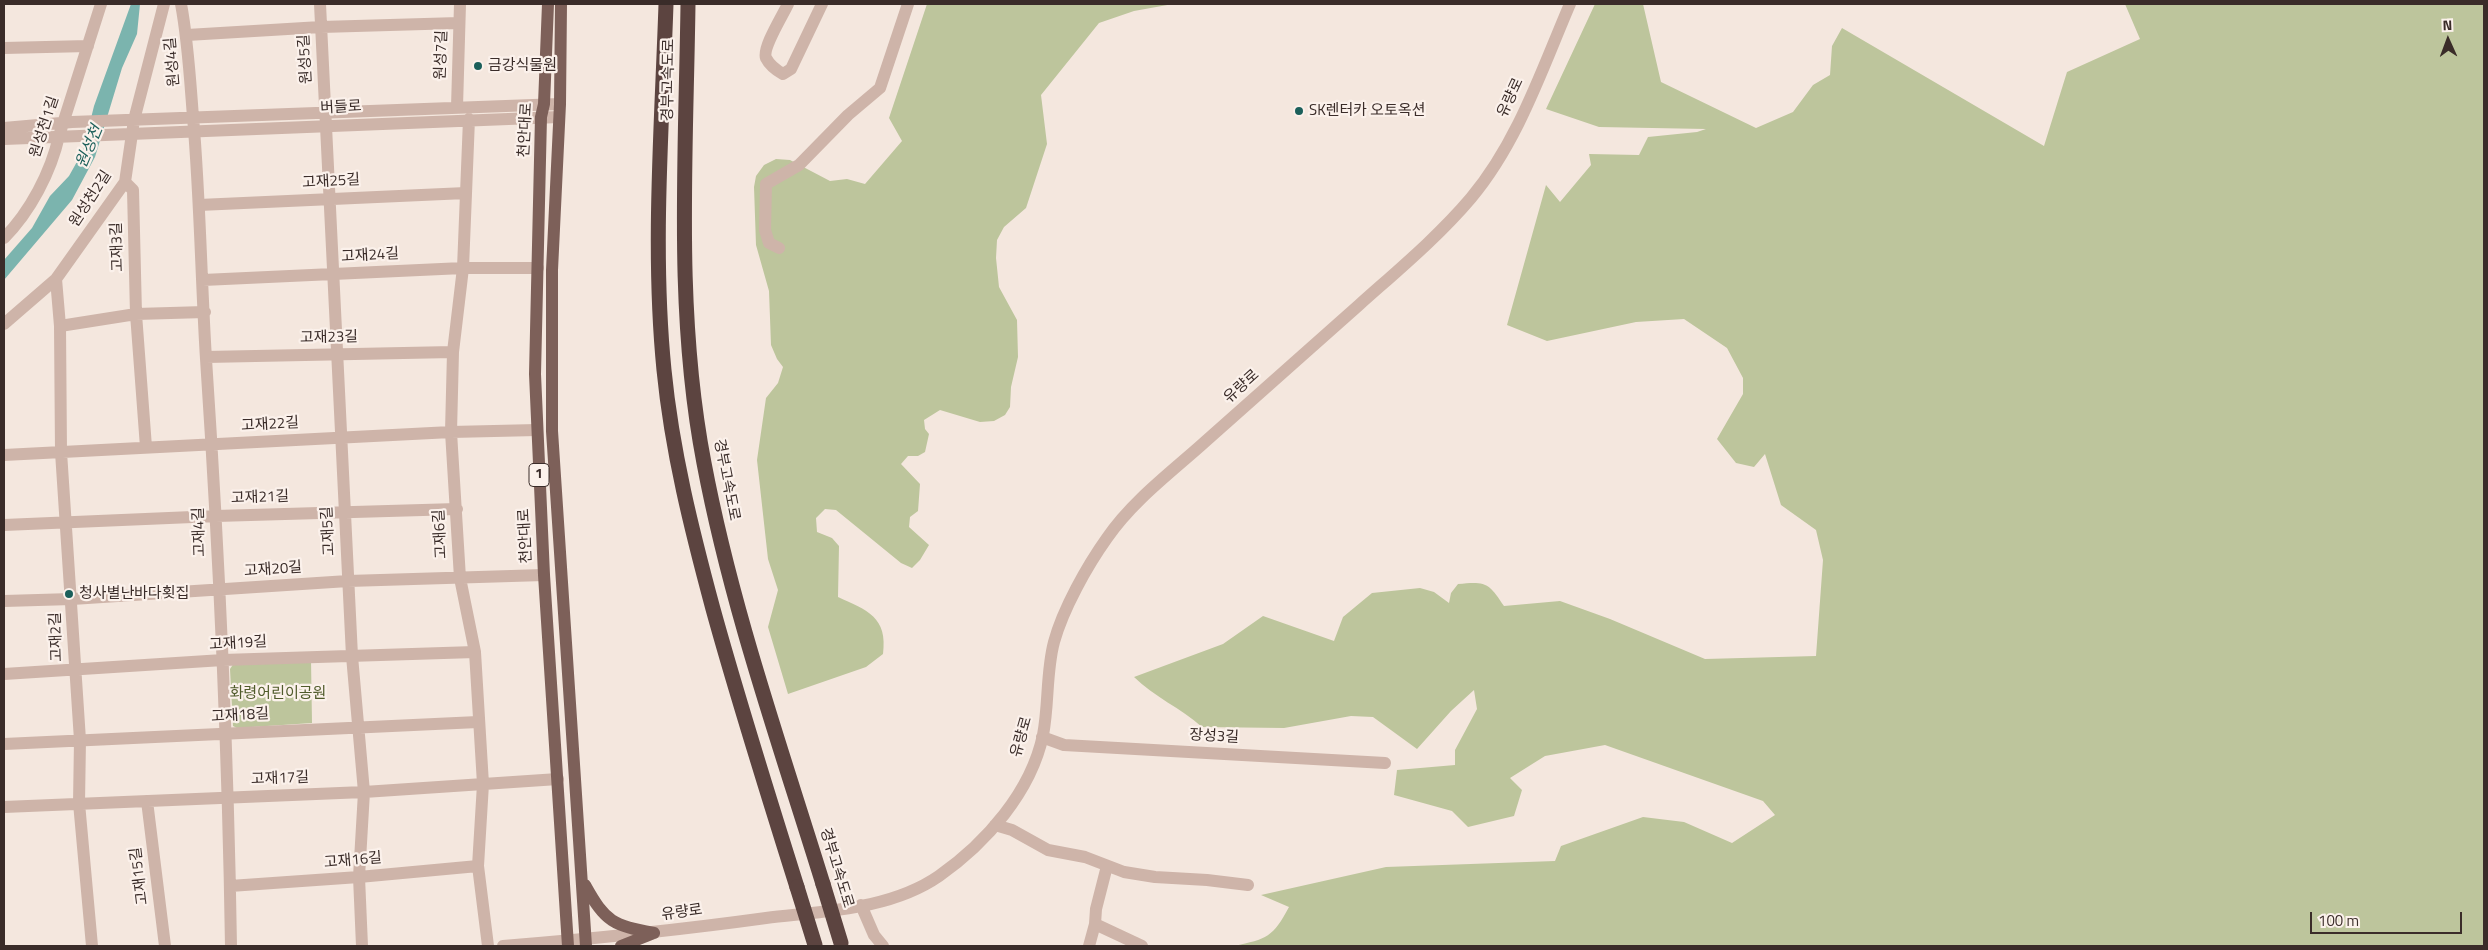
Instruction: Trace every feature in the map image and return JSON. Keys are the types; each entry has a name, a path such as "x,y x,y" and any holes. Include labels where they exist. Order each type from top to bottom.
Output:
{"highway":[{"name":"경부고속도로","path":"666,4 659,201 661,295 664,370 676,456 692,532 736,692 815,946"},
{"name":"경부고속도로","path":"688,4 685,200 686,282 691,373 703,462 726,562 842,945"}],"main road":[{"name":"천안대로","path":"548,4 544,104 541,117 535,374 544,575 568,944"},
{"name":"1","path":"561,4 560,110 552,270 552,431 586,943"},
{"path":"583,881 597,908 613,923 654,933"},
{"path":"621,946 654,933"}],"street":[{"name":"원성천1길","path":"4,238 20,222 54,158 68,123 101,4"},
{"name":"원성천2길","path":"4,324 56,279 125,182 132,120 164,4"},
{"name":"원성4길","path":"181,4 187,35 194,124"},
{"name":"원성5길","path":"320,4 325,119"},
{"name":"원성7길","path":"456,107 460,4"},
{"path":"788,4 766,48 765,57 772,67 783,74 791,70 822,4"},
{"path":"779,248 769,243 765,230 766,184 799,166 848,115 880,88 908,4"},
{"name":"유량로","path":"586,943 861,905 915,890 937,878 985,838 1017,794 1034,760 1042,737 1047,680 1054,641 1078,589 1108,536 1159,484 1392,276 1450,221 1473,195 1490,171 1522,116 1570,4"},
{"path":"187,35 321,27 460,23"},
{"path":"4,48 88,46"},
{"name":"버들로","path":"325,119 456,107 544,104 560,110"},
{"name":"버들로","path":"68,123 132,120 194,124 325,119 469,119 541,117 560,110"},
{"name":"고재5길","path":"325,119 352,656 364,792 359,877 362,946"},
{"name":"고재6길","path":"469,119 463,268 453,352 451,432 460,578 475,652 478,722 484,784 478,866 488,946"},
{"path":"4,128 68,123"},
{"name":"버들로","path":"63,136 129,134 194,124"},
{"name":"고재4길","path":"194,124 206,356 213,444 223,660 231,946"},
{"path":"4,139 63,136"},
{"name":"고재3길","path":"125,182 133,190 136,314 146,447"},
{"name":"고재25길","path":"199,205 466,193"},
{"name":"고재24길","path":"203,280 463,268 538,268"},
{"name":"고재2길","path":"56,279 60,326 62,452 72,599 74,670 80,740 79,803 92,946"},
{"path":"60,326 136,314 205,312"},
{"name":"고재23길","path":"206,356 453,352"},
{"name":"고재22길","path":"4,455 451,432 537,430"},
{"name":"고재21길","path":"4,526 216,516 457,509"},
{"name":"고재20길","path":"4,601 72,599 348,581 544,575"},
{"name":"고재19길","path":"4,674 223,660 475,652"},
{"name":"고재18길","path":"4,744 359,726 478,722"},
{"name":"장성3길","path":"1042,737 1064,744 1385,763"},
{"name":"고재17길","path":"4,807 364,792 558,779"},
{"name":"고재15길","path":"147,802 165,946"},
{"path":"995,825 1012,830 1048,850 1086,857 1124,872 1155,877 1208,880 1248,885"},
{"name":"고재16길","path":"230,886 478,866"},
{"path":"1089,946 1095,924 1096,908 1107,866"},
{"path":"861,905 874,935 883,946"},
{"path":"1095,924 1142,946"},
{"path":"503,946 586,943"}],"green space":[{"path":"927,4 1173,4 1134,11 1099,23 1041,95 1047,144 1026,208 1004,227 997,240 996,258 999,287 1017,320 1018,357 1011,387 1010,407 1005,415 994,421 980,422 940,410 924,420 925,429 929,434 925,452 918,456 908,456 901,464 920,484 918,511 910,517 909,527 929,545 920,560 912,568 901,563 836,510 825,509 816,518 817,532 832,538 839,546 838,597 866,611 879,623 884,641 883,654 866,667 788,694 768,627 778,590 768,559 757,460 766,398 778,383 783,367 771,345 769,291 756,245 754,187 756,176 764,165 776,159 790,160 830,181 847,179 865,184 902,141 889,118"},
{"path":"1595,4 1643,4 1661,82 1756,128 1793,112 1813,85 1830,75 1832,46 1842,28 2044,146 2067,72 2140,39 2125,4 2484,4 2484,946 1234,946 1268,935 1278,925 1289,907 1261,895 1386,867 1555,861 1561,846 1643,817 1684,822 1732,843 1775,815 1763,801 1605,745 1545,756 1510,778 1522,790 1514,816 1468,827 1452,811 1394,795 1397,770 1455,765 1455,750 1477,709 1474,690 1451,711 1417,749 1373,717 1351,716 1284,728 1202,727 1150,691 1134,677 1223,644 1263,616 1334,641 1343,617 1372,593 1420,588 1434,592 1449,603 1451,593 1458,584 1467,583 1486,585 1494,592 1504,606 1560,601 1610,619 1705,659 1816,656 1823,560 1816,530 1781,505 1765,454 1754,467 1736,463 1717,439 1743,394 1743,378 1727,348 1684,319 1636,322 1547,341 1507,325 1546,185 1560,202 1591,165 1589,154 1639,155 1648,137 1697,132 1706,129 1599,127 1546,109"},
{"name":"화령어린이공원","path":"311,660 312,723 237,728 233,726 230,669 234,663"}],"water":[{"name":"원성천","path":"131,4 140,4 137,34 122,68 95,157 72,200 4,280 4,260 32,228 50,196 69,176 83,151 94,106"}],"place":[{"name":"금강식물원","path":"478,66"},
{"name":"SK렌터카 오토옥션","path":"1299,111"},
{"name":"청사별난바다횟집","path":"69,594"}]}
